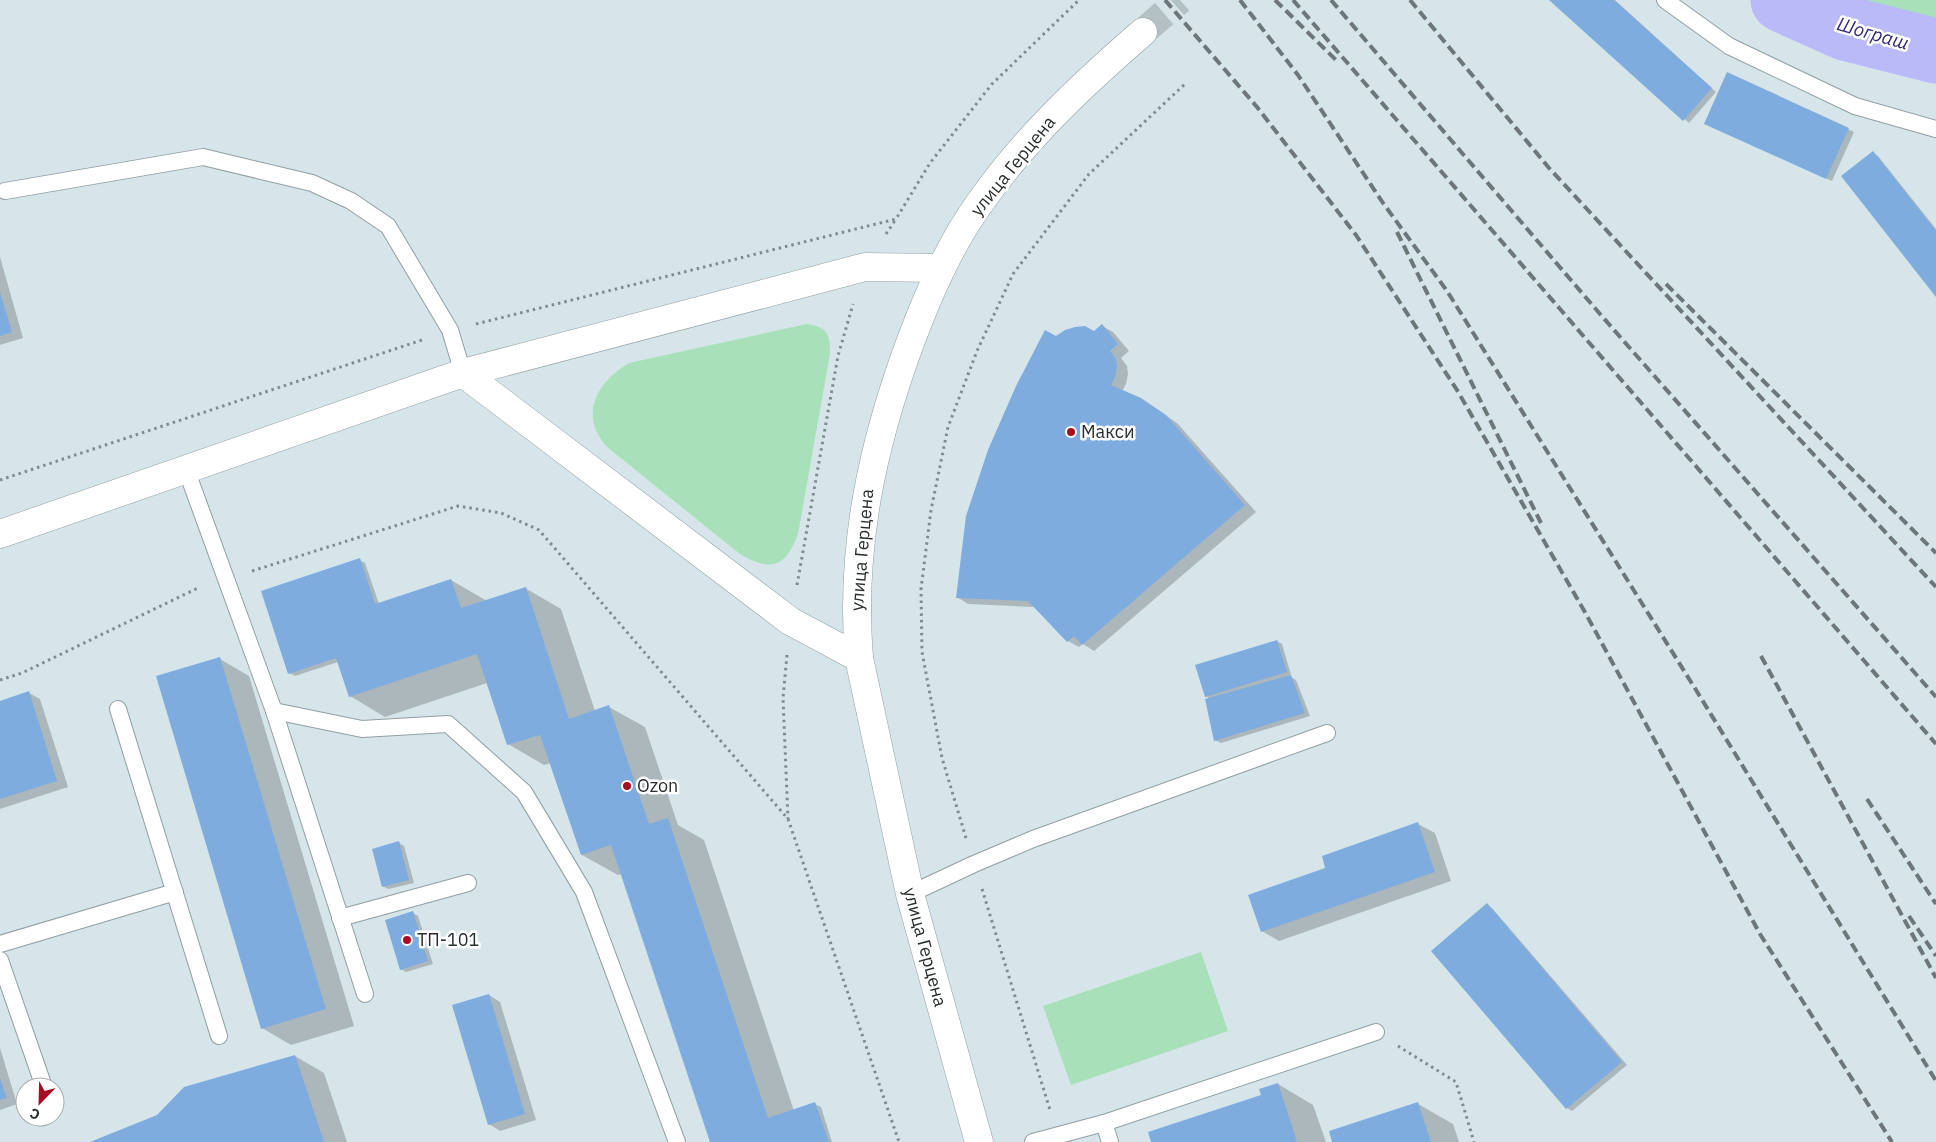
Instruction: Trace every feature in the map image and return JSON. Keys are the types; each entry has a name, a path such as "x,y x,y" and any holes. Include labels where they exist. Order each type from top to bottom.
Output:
{"street":[{"name":"улица Герцена","path":"979,1142 910,894 859,658 856,618 860,549 870,474 894,388 918,322 941,268 978,204 1036,132 1087,80 1143,32"},
{"path":"0,534 463,372 864,267 941,268"},
{"path":"463,372 790,622 859,658"}],"lane":[{"path":"1665,0 1729,46 1855,106 1936,129"},
{"path":"5,191 203,157 312,183 351,201 388,226 450,330 463,372"},
{"path":"186,469 274,711 365,994"},
{"path":"118,709 219,1036"},
{"path":"274,711 362,729 448,724 524,792 584,892 678,1142"},
{"path":"910,894 1033,839 1327,734"},
{"path":"340,918 468,883"},
{"path":"0,944 175,892"},
{"path":"0,960 41,1077"},
{"path":"1033,1142 1104,1122 1376,1032"},
{"path":"1104,1122 1110,1142"}],"path":[{"path":"899,1142 788,819 783,698 790,622 838,356 864,267 930,163 992,84 1079,0"},
{"path":"1057,1134 942,758 922,652 920,589 931,510 948,427 977,351 1013,274 1090,174 1186,83"},
{"path":"0,480 450,330 896,219"},
{"path":"0,680 22,673 201,587 458,506 501,513 539,530 788,819"},
{"path":"1376,1032 1456,1082 1474,1142"}],"green space":[{"path":"1831,0 1936,0 1936,26 1903,24"},
{"path":"807,324 824,330 828,337 830,354 798,534 788,554 776,564 769,565 751,560 740,554 607,447 598,435 593,411 600,389 629,363"},
{"path":"1201,952 1228,1031 1071,1085 1043,1006"}],"building":[{"path":"1549,0 1614,0 1712,88 1683,121"},
{"path":"1727,72 1849,128 1826,179 1704,124"},
{"path":"1873,151 1936,231 1936,297 1841,176"},
{"path":"0,292 12,332 0,336"},
{"path":"1102,324 1118,344 1110,351 1116,359 1117,367 1111,385 1141,398 1166,415 1245,505 1082,645 1074,636 1067,642 1028,601 956,598 966,516 988,450 1016,386 1045,330 1056,336 1065,330 1075,327 1085,326 1094,331"},
{"path":"360,558 375,604 451,579 461,608 526,587 569,719 609,705 649,824 668,818 768,1118 815,1102 829,1142 710,1142 611,845 581,855 540,735 507,745 477,654 349,697 336,658 288,674 261,591"},
{"path":"1277,640 1287,672 1205,697 1195,665"},
{"path":"220,657 326,1009 261,1029 156,676"},
{"path":"1291,675 1305,713 1214,741 1205,699"},
{"path":"29,691 57,781 0,799 0,701"},
{"path":"1418,822 1435,872 1261,932 1248,895 1325,868 1322,856"},
{"path":"399,841 409,880 382,887 372,849"},
{"path":"1487,903 1622,1062 1566,1109 1431,951"},
{"name":"ТП-101","path":"413,911 428,961 400,970 385,920"},
{"path":"489,994 525,1114 488,1125 452,1005"},
{"path":"295,1055 324,1142 90,1142 157,1115 184,1087"},
{"path":"0,1078 7,1098 0,1100"},
{"path":"1278,1083 1297,1142 1151,1142 1148,1132 1261,1095 1259,1089"},
{"path":"1418,1102 1431,1142 1332,1142 1329,1131"}],"waterway":[{"name":"Шограш","path":"1783,0 1845,28 1936,51"}],"tunnel":[{"path":"1143,32 1180,0"}],"railway":[{"path":"1165,0 1257,107 1356,235 1457,390 1586,614 1760,934 1892,1142"},
{"path":"1240,0 1298,75 1383,203 1447,291 1696,690 1936,1081"},
{"path":"1275,0 1338,62"},
{"path":"1293,0 1936,744"},
{"path":"1331,0 1600,314 1936,697"},
{"path":"1410,0 1549,168 1936,587"},
{"path":"1397,232 1541,523"},
{"path":"1666,284 1936,553"},
{"path":"1761,656 1936,978"},
{"path":"1867,799 1936,904"},
{"path":"1909,916 1936,956"}],"place":[{"name":"Макси","path":"1071,432"},
{"name":"Ozon","path":"627,786"},
{"name":"ТП-101","path":"407,940"}]}
